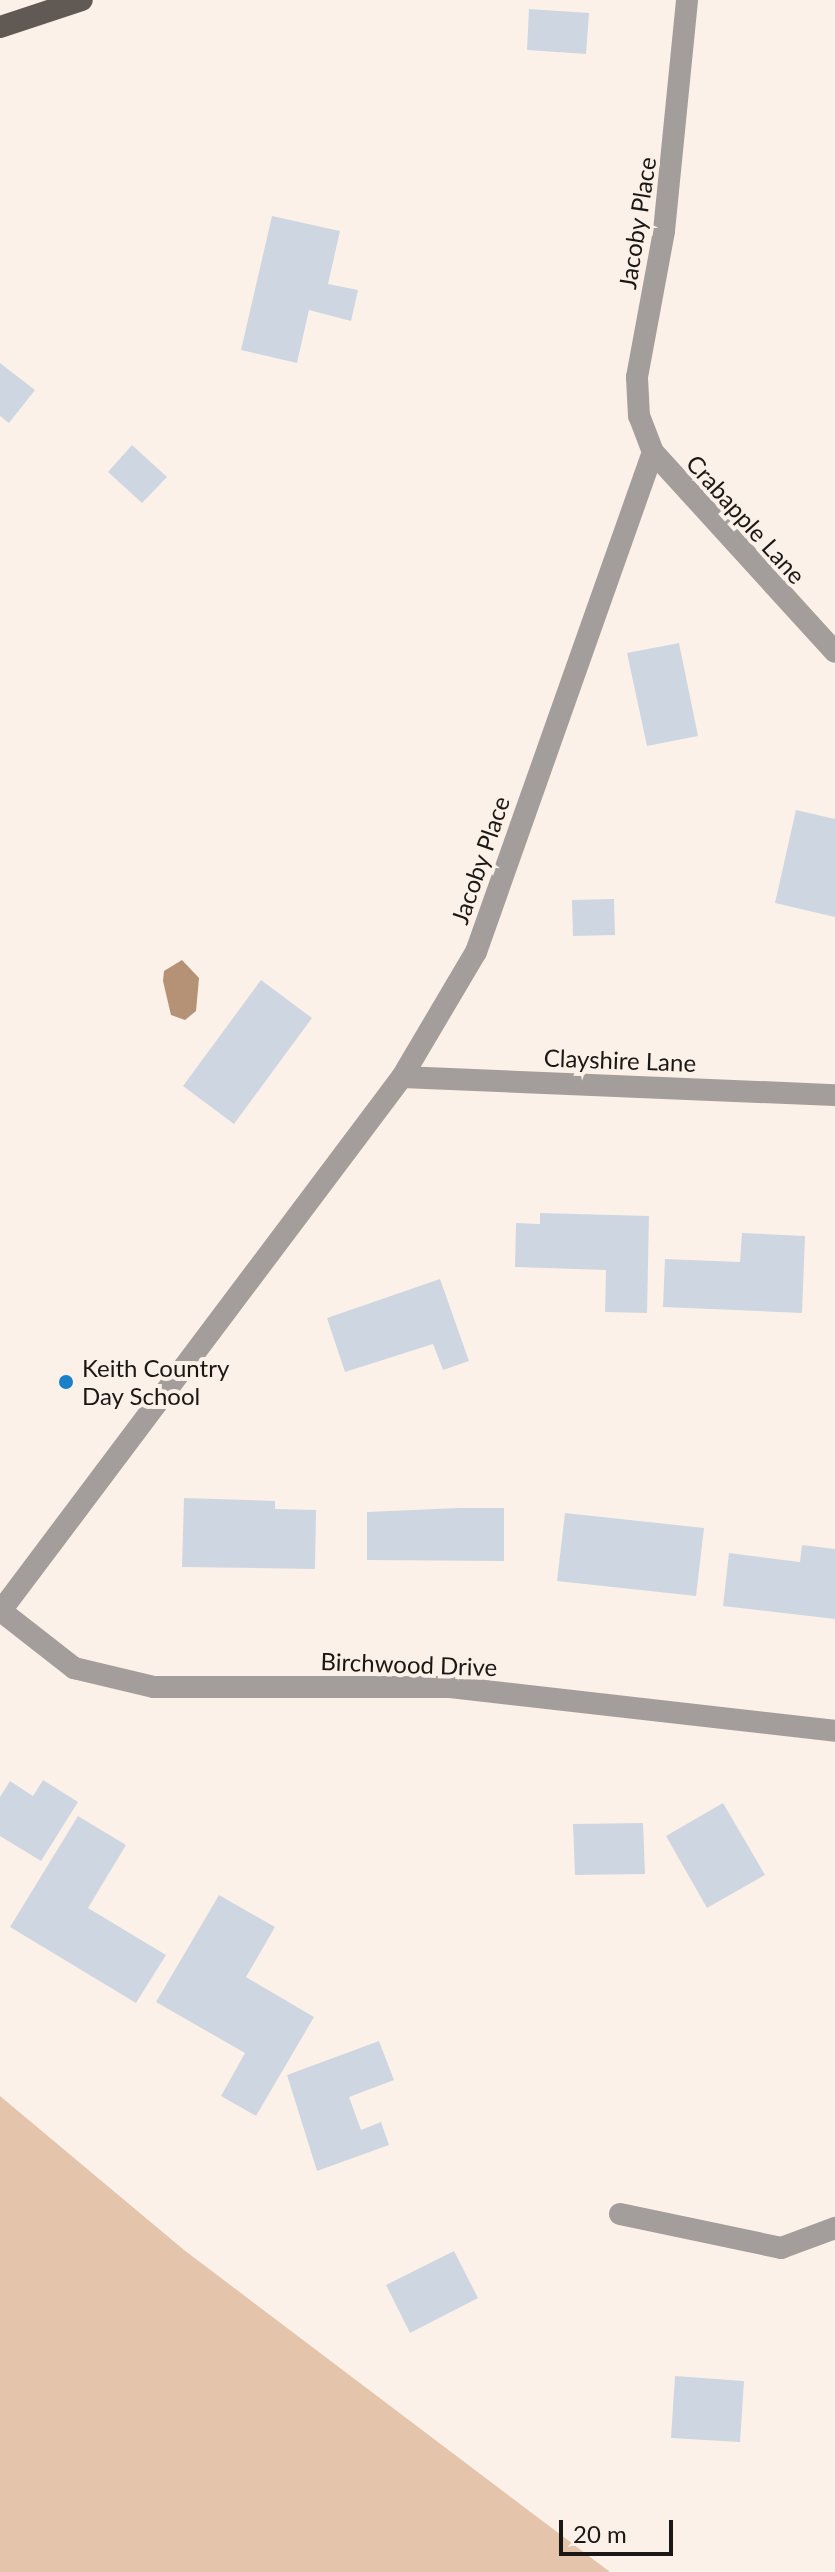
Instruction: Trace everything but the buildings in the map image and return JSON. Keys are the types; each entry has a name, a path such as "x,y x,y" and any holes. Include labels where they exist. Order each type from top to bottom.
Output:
{"main road":[{"path":"0,27 82,0"}],"street":[{"name":"Jacoby Place","path":"1,1612 402,1077 476,952 653,452 639,416 637,377 666,215 687,0"},
{"name":"Crabapple Lane","path":"653,452 835,652"},
{"name":"Clayshire Lane","path":"402,1077 835,1095"},
{"name":"Birchwood Drive","path":"1,1612 74,1668 154,1687 450,1687 835,1731"},
{"path":"620,2214 781,2248 835,2228"}],"shaded area":[{"path":"182,960 199,978 196,1011 185,1020 171,1015 163,981 164,971"},
{"path":"0,2096 184,2250 610,2572 0,2572"}],"place":[{"name":"Keith Country Day School","path":"66,1382"}]}
